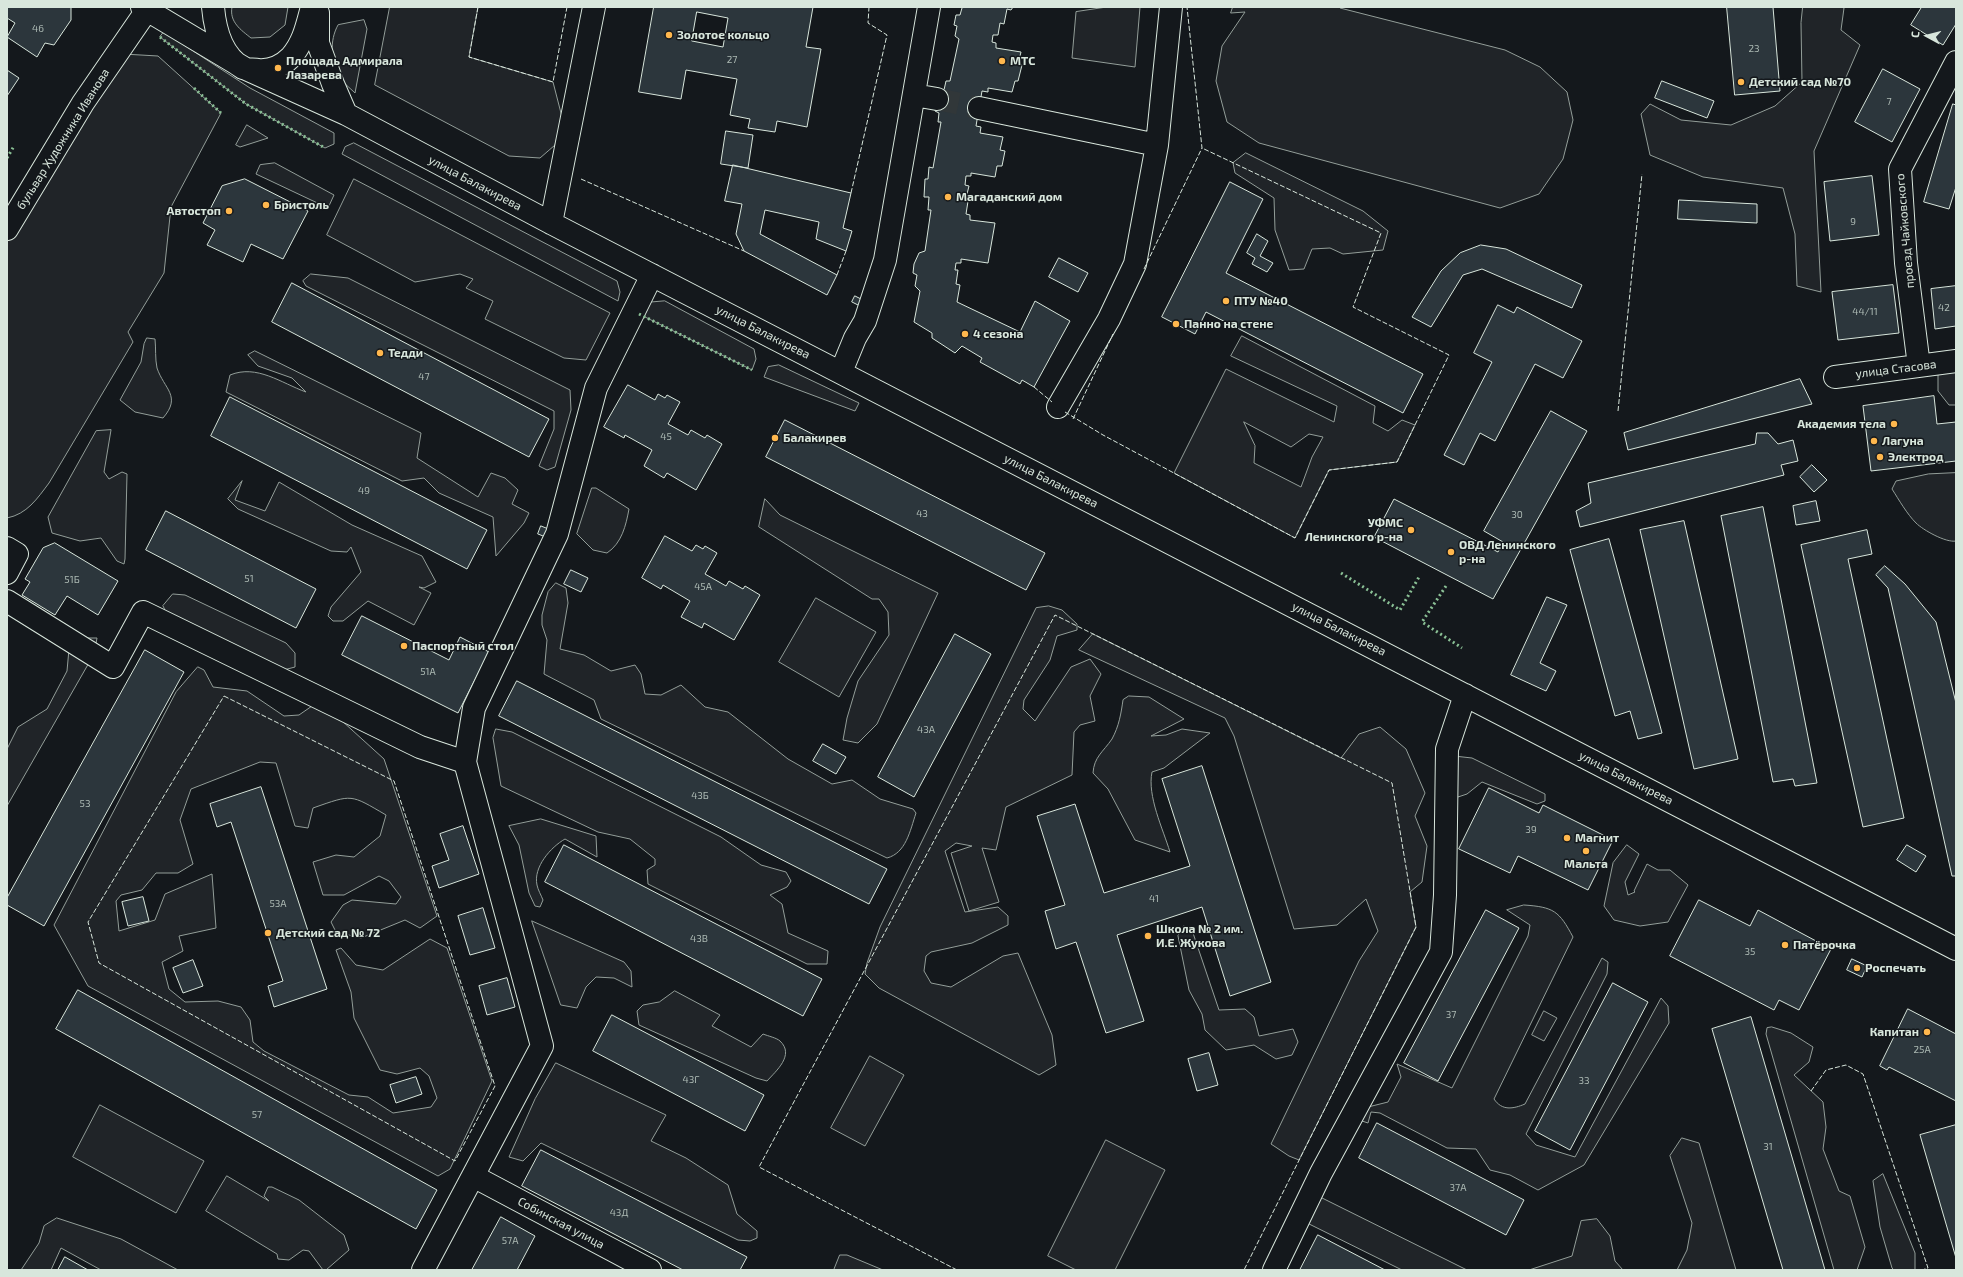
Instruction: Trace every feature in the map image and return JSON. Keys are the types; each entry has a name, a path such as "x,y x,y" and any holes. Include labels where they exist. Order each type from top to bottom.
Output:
{"street":[{"path":"213,7 219,36 227,54 244,68 268,71 278,67 290,58 304,39 312,7"},
{"path":"318,7 318,43 346,114"},
{"path":"551,224 594,7"},
{"path":"841,372 855,338 865,321 885,260 929,7"},
{"path":"1058,407 1109,319 1135,264 1157,146 1171,7"},
{"name":"улица Балакирева","path":"150,8 244,68 346,114 551,224 652,274 1956,948"},
{"name":"бульвар Художника Иванова","path":"7,229 83,103 150,8"},
{"name":"проезд Чайковского","path":"1919,366 1906,263 1900,168 1956,62"},
{"path":"914,95 937,99"},
{"path":"979,108 1157,146"},
{"path":"423,1270 542,1046 465,762 474,708 557,534 596,388 652,274"},
{"name":"улица Стасова","path":"1835,376 1956,361"},
{"path":"7,548 17,554 7,573"},
{"path":"7,601 113,667 143,612 420,747 465,762"},
{"path":"1274,1270 1321,1173 1441,952 1445,895 1447,749 1465,695"},
{"name":"Собинская улица","path":"473,1176 650,1270"}],"shaded area":[{"path":"232,7 288,7 285,25 270,37 251,38 240,29 234,21 232,17"},
{"path":"390,7 478,7 469,57 553,82 562,117 555,145 540,158 509,156 375,85"},
{"path":"1107,7 1140,7 1135,67 1072,58 1076,12"},
{"path":"1233,7 1340,7 1505,50 1540,67 1567,92 1573,120 1563,159 1539,194 1500,208 1259,143 1227,122 1216,81 1222,46 1245,12 1231,13"},
{"path":"1803,7 1844,8 1841,30 1860,45 1814,151 1821,292 1797,286 1795,234 1783,188 1703,177 1650,155 1641,114 1650,104 1681,120 1731,125 1775,106 1802,82 1801,23"},
{"path":"364,20 367,29 355,93 343,81 337,71 333,58 332,44 338,25"},
{"path":"164,32 250,88 334,133 334,144 325,148 246,104 160,37"},
{"path":"123,54 158,56 221,113 171,207 164,273 128,332 133,342 49,483 31,505 20,513 7,518 7,241 53,163"},
{"path":"247,125 268,138 240,147 236,145"},
{"path":"354,143 617,281 620,292 618,301 342,154 345,147"},
{"path":"1246,153 1363,211 1388,231 1383,250 1343,254 1330,248 1312,249 1304,269 1289,270 1275,230 1274,198 1235,173 1233,163"},
{"path":"275,163 334,195 328,208 256,174 260,165"},
{"path":"354,179 610,313 586,360 564,358 485,319 493,301 466,288 473,279 460,274 415,282 327,235"},
{"path":"311,274 348,278 570,390 571,410 555,467 547,470 539,466 554,429 554,411 306,286 303,281"},
{"path":"665,301 754,349 756,359 752,370 637,313 643,303"},
{"path":"1242,336 1375,406 1373,423 1388,431 1402,420 1415,425 1397,462 1329,470 1295,538 1174,473 1226,369 1334,422 1337,406 1231,356","holes":["1244,422 1291,447 1309,434 1323,437 1312,457 1301,487 1254,463 1255,446"]},
{"path":"147,338 155,339 157,368 170,393 171,398 171,404 163,418 135,412 120,400 141,362 144,344"},
{"path":"255,351 421,433 417,458 478,497 491,473 505,478 518,490 512,504 529,513 524,523 496,556 493,517 439,493 424,478 402,481 226,392 230,375 240,372 250,372 269,376 306,392 292,378 258,366 248,355"},
{"path":"779,365 859,403 855,411 764,377 768,367"},
{"path":"1956,371 1956,405 1949,405 1938,391 1938,372"},
{"path":"111,430 104,472 109,479 122,472 127,474 124,564 117,561 101,538 80,541 52,533 48,517 96,431"},
{"path":"1956,473 1956,541 1952,541 1935,535 1916,523 1906,511 1892,489 1896,481 1928,474"},
{"path":"242,481 235,500 265,511 279,482 352,525 422,556 436,582 424,588 419,587 431,593 414,625 368,601 343,621 333,621 328,616 331,607 361,572 351,547 347,552 331,551 238,509 228,499"},
{"path":"592,488 596,488 629,509 625,527 620,539 607,553 593,550 577,534"},
{"path":"765,499 780,515 938,593 877,724 858,743 843,740 847,718 858,681 889,635 888,612 879,599 872,599 759,527"},
{"path":"556,583 566,588 568,603 560,649 584,655 611,671 635,665 641,674 645,694 661,695 681,685 705,707 728,712 788,759 832,784 852,780 880,799 913,809 916,813 903,846 899,851 887,858 601,719 594,700 544,674 547,640 542,625 542,615 548,592"},
{"path":"173,594 185,595 286,643 295,653 295,667 276,672 168,616 163,606"},
{"path":"816,598 876,632 839,697 779,662"},
{"path":"1049,606 1062,610 1077,624 1077,630 1057,636 1050,660 1024,700 1023,709 1035,721 1071,667 1090,659 1101,674 1090,696 1095,721 1080,725 1074,732 1072,775 1006,807 996,850 982,848 999,902 969,911 951,853 972,846 956,843 945,851 965,912 998,907 1008,916 1008,925 972,943 931,952 926,956 924,971 931,983 951,987 1003,956 1018,953 1052,1035 1056,1065 1039,1075 879,988 865,974 867,963 880,927 1036,608"},
{"path":"1093,634 1341,758 1359,734 1380,727 1406,749 1425,793 1415,816 1427,846 1422,882 1410,892 1416,927 1299,1160 1289,1156 1271,1144 1359,961 1378,931 1366,899 1337,925 1294,929 1234,736 1225,718 1079,650"},
{"path":"85,638 97,638 94,654 7,806 7,749 18,727 47,709 67,671 69,649"},
{"path":"198,667 204,670 213,687 247,691 284,716 299,715 312,706 341,720 384,759 437,916 420,928 405,920 361,938 336,932 331,922 343,905 352,900 396,904 401,897 389,881 379,876 344,895 323,895 313,862 336,855 354,857 380,836 386,815 365,803 351,798 336,800 313,808 308,828 295,826 276,763 260,762 191,789 180,820 193,864 178,873 156,873 142,890 121,895 116,901 119,931 155,920 165,894 212,874 216,928 179,936 183,951 162,962 169,989 185,1002 218,1001 241,1007 250,1020 253,1042 264,1051 349,1095 368,1097 393,1113 431,1107 437,1098 429,1076 420,1068 397,1074 380,1070 354,1018 351,992 336,950 341,948 356,965 383,970 430,939 447,948 492,1081 450,1169 438,1176 88,986 54,925 176,692"},
{"path":"1129,696 1149,697 1184,719 1151,736 1166,735 1182,729 1210,733 1164,768 1152,772 1151,781 1154,802 1170,852 1135,840 1108,789 1093,773 1097,759 1112,739 1123,700"},
{"path":"496,729 512,732 721,837 761,865 786,872 791,881 787,887 770,895 782,904 788,933 828,951 827,964 807,964 648,884 647,870 655,865 655,859 630,839 598,832 501,786 493,738"},
{"path":"1454,756 1472,758 1545,794 1545,801 1537,804 1482,782 1467,794 1458,797 1451,785"},
{"path":"541,819 596,836 597,857 565,839 554,847 544,858 536,878 543,900 540,907 535,906 529,893 519,845 509,826"},
{"path":"1627,845 1639,854 1625,882 1628,895 1635,892 1634,891 1647,864 1658,870 1670,870 1688,885 1668,922 1640,926 1614,920 1604,906 1613,863"},
{"path":"1524,905 1542,907 1554,912 1564,921 1573,937 1494,1099 1501,1106 1512,1108 1525,1104 1602,958 1608,962 1607,974 1526,1134 1536,1145 1575,1157 1661,998 1668,1006 1669,1023 1584,1165 1538,1190 1510,1175 1490,1170 1476,1149 1447,1148 1380,1113 1371,1112 1368,1123 1356,1119 1368,1107 1388,1102 1401,1077 1397,1064 1452,1088 1528,936 1530,925 1507,910"},
{"path":"532,921 624,962 631,971 632,987 614,978 596,977 586,987 577,1008 561,1005"},
{"path":"1184,926 1193,933 1219,1010 1245,1009 1254,1017 1259,1036 1293,1029 1298,1042 1292,1055 1276,1059 1254,1045 1226,1050 1205,1030 1202,1014 1189,990 1178,936"},
{"path":"675,991 720,1015 712,1026 751,1047 763,1034 779,1040 784,1046 786,1052 779,1068 767,1081 756,1078 639,1025 637,1011 643,1005 659,1002"},
{"path":"1544,1011 1557,1018 1544,1041 1532,1035"},
{"path":"1772,1027 1791,1033 1813,1047 1809,1062 1794,1075 1823,1102 1826,1127 1823,1149 1839,1191 1850,1196 1865,1247 1857,1270 1834,1270 1766,1034 1767,1028"},
{"path":"870,1056 904,1075 865,1146 831,1128"},
{"path":"556,1063 666,1115 651,1141 686,1158 728,1185 737,1214 757,1231 757,1238 750,1241 738,1240 541,1143 523,1161 509,1157 535,1099"},
{"path":"100,1105 204,1161 176,1213 73,1157"},
{"path":"1682,1138 1699,1143 1736,1270 1677,1270 1687,1250 1692,1223 1670,1156"},
{"path":"1106,1140 1165,1170 1115,1270 1076,1270 1048,1256"},
{"path":"1883,1174 1915,1253 1915,1270 1894,1270 1892,1268 1880,1227 1873,1181"},
{"path":"227,1176 269,1201 264,1196 268,1187 272,1187 299,1200 344,1235 349,1250 326,1270 323,1270 309,1251 303,1250 289,1260 278,1259 277,1254 206,1211"},
{"path":"1314,1194 1467,1270 1402,1270 1299,1219"},
{"path":"57,1218 121,1239 178,1270 101,1270 61,1248 51,1270 21,1270 39,1243 44,1226"},
{"path":"1597,1219 1610,1236 1615,1261 1623,1270 1529,1270 1572,1256 1581,1221"},
{"path":"840,1255 847,1255 883,1270 834,1270"}],"building":[{"path":"7,7 71,7 71,20 54,45 45,43 37,57 7,37 15,23 7,18"},
{"path":"654,7 813,7 806,47 821,49 807,127 777,121 775,132 748,128 750,119 730,115 737,79 686,70 681,99 639,92","holes":["697,12 728,18 723,47 692,41"]},
{"name":"Магаданский дом","path":"1013,7 1011,10 1007,9 1004,24 1000,23 998,35 993,35 992,42 996,43 996,48 1021,52 1018,64 1022,65 1018,81 1015,81 1012,92 988,88 988,92 982,91 976,126 981,127 980,133 1003,137 1000,150 1005,151 1002,166 997,166 995,177 971,173 971,176 966,176 965,185 969,186 967,194 969,195 966,214 970,215 970,220 995,223 988,263 961,259 961,263 956,263 955,270 958,270 956,284 960,285 957,302 1020,332 1035,301 1070,321 1034,387 1022,380 1020,384 980,362 982,358 962,346 955,353 932,338 932,333 914,322 920,291 915,286 917,275 913,273 914,264 919,253 925,251 931,210 928,210 929,197 924,197 925,179 928,179 929,167 933,168 941,122 938,122 939,113 935,111 939,89 944,90 946,81 950,81 959,39 955,36 957,26 954,25 956,15 960,15 962,8"},
{"path":"1727,7 1773,7 1780,91 1735,95"},
{"path":"1922,7 1956,7 1956,24 1943,45 1911,25"},
{"path":"1883,69 1920,89 1892,142 1855,122"},
{"path":"7,70 19,78 7,96"},
{"path":"1662,81 1714,101 1707,118 1655,98"},
{"path":"1953,104 1956,105 1956,187 1949,209 1924,202"},
{"path":"726,131 753,135 748,168 721,164"},
{"path":"733,165 851,193 843,228 852,231 846,251 816,239 819,222 765,210 760,234 837,275 827,295 744,251 736,234 742,204 725,201"},
{"path":"1872,176 1879,235 1830,241 1824,182"},
{"path":"245,179 308,211 283,259 251,244 243,262 207,245 215,230 203,223 222,186"},
{"name":"ПТУ №40","path":"1230,182 1263,199 1226,273 1423,374 1403,413 1206,312 1195,334 1162,317"},
{"path":"1679,200 1757,204 1757,223 1678,219"},
{"path":"1257,234 1268,241 1260,256 1273,263 1267,272 1252,264 1255,258 1247,253"},
{"path":"1481,245 1506,249 1582,285 1572,308 1482,269 1463,275 1431,327 1412,317 1441,271 1460,253"},
{"path":"1059,258 1088,273 1078,292 1049,277"},
{"path":"292,283 549,419 529,457 272,322"},
{"path":"1893,285 1899,333 1838,340 1832,292"},
{"path":"1956,286 1956,326 1935,329 1931,289"},
{"path":"855,296 863,300 860,306 852,302"},
{"path":"1498,305 1514,313 1517,307 1582,341 1563,378 1535,364 1495,441 1480,433 1464,465 1444,455 1492,362 1474,353"},
{"path":"1800,379 1812,404 1628,450 1624,433"},
{"path":"628,385 655,400 658,394 665,398 667,395 680,402 668,424 688,435 691,430 705,438 707,435 722,444 696,490 667,473 664,478 644,466 652,450 625,435 624,438 604,427"},
{"path":"1934,396 1937,424 1956,422 1956,461 1871,471 1863,406"},
{"path":"230,397 487,530 467,569 211,436"},
{"path":"1551,411 1587,431 1493,599 1374,537 1394,499 1498,552 1503,542 1484,531"},
{"path":"785,420 1045,553 1026,590 766,457"},
{"path":"1757,433 1768,433 1778,444 1793,440 1798,461 1781,465 1784,475 1580,527 1576,511 1591,503 1588,483 1755,444"},
{"path":"1812,465 1827,480 1814,492 1800,477"},
{"path":"1816,501 1820,521 1796,525 1793,506"},
{"path":"1763,507 1817,783 1795,786 1793,779 1773,782 1721,516"},
{"path":"166,511 316,589 296,628 146,550"},
{"path":"1684,521 1738,759 1694,769 1640,530"},
{"path":"541,526 551,530 548,538 538,534"},
{"path":"1867,530 1872,554 1848,559 1904,818 1863,827 1801,545"},
{"path":"665,536 692,551 696,545 703,549 705,546 717,553 705,574 726,586 729,581 743,589 745,586 760,595 734,640 704,623 702,628 681,617 690,601 663,585 661,589 642,578"},
{"path":"1609,539 1662,733 1638,739 1630,711 1615,716 1570,550"},
{"path":"55,543 118,581 98,615 67,596 55,615 22,595 30,582 25,579 43,548"},
{"path":"1885,566 1905,584 1936,622 1956,703 1956,876 1952,876 1888,588 1876,575"},
{"path":"571,570 588,578 581,592 564,584"},
{"path":"1547,597 1567,605 1540,663 1556,671 1546,691 1511,675"},
{"path":"362,616 449,660 460,637 489,652 458,713 342,655"},
{"path":"955,634 991,654 914,797 878,777"},
{"path":"145,650 184,672 44,926 7,905 7,898"},
{"path":"517,681 887,869 869,904 499,716"},
{"path":"823,744 846,757 836,774 813,761"},
{"path":"1202,766 1271,982 1230,996 1202,907 1117,935 1144,1021 1106,1033 1076,942 1056,949 1045,911 1065,905 1037,816 1075,804 1104,893 1190,866 1162,779"},
{"name":"Детский сад № 72","path":"261,787 327,989 274,1007 268,986 283,981 231,822 217,827 210,804"},
{"path":"1489,788 1539,813 1543,805 1613,840 1588,890 1518,856 1510,873 1459,849"},
{"path":"463,826 479,874 439,888 432,866 449,860 440,834"},
{"path":"564,845 822,979 803,1016 545,882"},
{"path":"1907,845 1926,856 1916,872 1897,860"},
{"path":"143,897 149,921 128,926 122,902"},
{"path":"1699,900 1750,926 1758,910 1831,949 1799,1010 1779,1000 1774,1010 1670,956"},
{"path":"483,908 495,948 470,955 458,916"},
{"path":"1486,910 1519,928 1438,1081 1404,1063"},
{"name":"Роспечать","path":"1852,959 1867,966 1862,977 1847,970"},
{"path":"193,960 203,986 183,993 173,968"},
{"path":"507,978 515,1007 487,1015 479,986"},
{"path":"1613,983 1648,1002 1570,1150 1535,1131"},
{"path":"78,990 437,1190 416,1229 56,1029"},
{"path":"1908,1009 1956,1034 1956,1101 1889,1067 1887,1070 1880,1066"},
{"path":"612,1015 764,1095 745,1131 593,1051"},
{"path":"1751,1017 1825,1270 1783,1270 1712,1029"},
{"path":"1209,1053 1218,1085 1197,1091 1188,1059"},
{"path":"416,1077 422,1094 396,1103 390,1085"},
{"path":"1377,1123 1524,1200 1506,1235 1359,1158"},
{"path":"1956,1125 1956,1258 1920,1135"},
{"path":"541,1150 747,1257 740,1270 683,1270 522,1186"},
{"path":"501,1217 535,1236 517,1270 472,1270"},
{"path":"1318,1235 1385,1270 1300,1270"},
{"path":"65,1257 88,1270 58,1270"}],"tunnel":[{"path":"937,99 979,108"}],"hedge":[{"path":"160,37 246,104 325,148"},
{"path":"194,88 221,113"},
{"path":"7,158 14,146"},
{"path":"639,314 752,370"},
{"path":"1341,573 1400,610 1419,577"},
{"path":"1446,586 1422,622 1462,648"}],"fence":[{"path":"478,7 469,57 553,82 567,7"},
{"path":"851,193 887,35 868,23 869,7"},
{"path":"1144,269 1202,148 1187,7"},
{"path":"1065,412 1103,435 1295,538 1329,470 1397,462 1449,355 1353,307 1381,233 1202,148"},
{"path":"1618,411 1642,174"},
{"path":"581,179 744,251"},
{"path":"837,275 846,251"},
{"path":"1073,419 1113,334"},
{"path":"1034,387 1052,402"},
{"path":"957,1270 759,1167 1055,615 1392,783 1416,927 1244,1270"},
{"path":"224,696 394,781 495,1086 455,1161 99,963 88,922 224,696"},
{"path":"1811,1091 1826,1070 1846,1065 1863,1074 1928,1268 1922,1270"}],"place":[{"name":"Золотое кольцо","path":"669,35"},
{"name":"МТС","path":"1002,61"},
{"name":"Площадь Адмирала Лазарева","path":"278,68"},
{"name":"Детский сад №70","path":"1741,82"},
{"name":"Магаданский дом","path":"948,197"},
{"name":"Бристоль","path":"266,205"},
{"name":"Автостоп","path":"229,211"},
{"name":"ПТУ №40","path":"1226,301"},
{"name":"Панно на стене","path":"1176,324"},
{"name":"4 сезона","path":"965,334"},
{"name":"Тедди","path":"380,353"},
{"name":"Академия тела","path":"1894,424"},
{"name":"Балакирев","path":"775,438"},
{"name":"Лагуна","path":"1874,441"},
{"name":"Электрод","path":"1880,457"},
{"name":"УФМС Ленинского р-на","path":"1411,530"},
{"name":"ОВД Ленинского р-на","path":"1451,552"},
{"name":"Паспортный стол","path":"404,646"},
{"name":"Магнит","path":"1567,838"},
{"name":"Мальта","path":"1586,851"},
{"name":"Детский сад № 72","path":"268,933"},
{"name":"Школа № 2 им. И.Е. Жукова","path":"1148,936"},
{"name":"Пятёрочка","path":"1785,945"},
{"name":"Роспечать","path":"1857,968"},
{"name":"Капитан","path":"1927,1032"}]}
